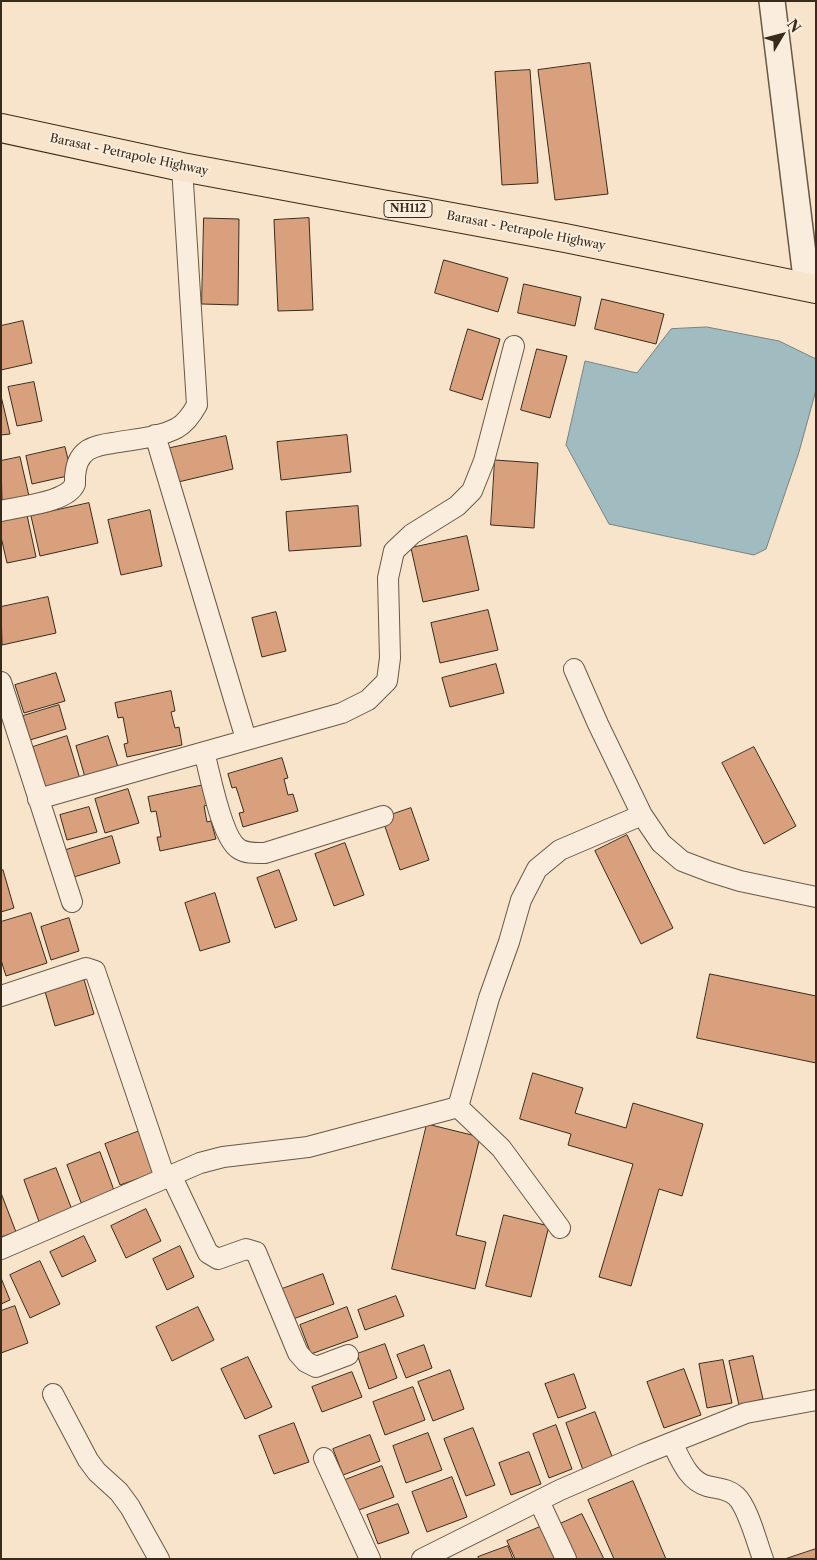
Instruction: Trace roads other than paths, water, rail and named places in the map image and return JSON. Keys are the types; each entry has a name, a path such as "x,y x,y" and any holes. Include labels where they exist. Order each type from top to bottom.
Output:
{"highway":[{"name":"Barasat - Petrapole Highway","path":"1,128 182,167 565,238 811,287"}],"street":[{"path":"772,1 811,287"},
{"path":"1,511 48,502 67,493 75,484 79,459 88,450 105,444 155,435 178,428 190,416 196,405 182,167"},
{"path":"38,798 342,713 368,700 387,681 390,658 388,578 394,551 412,534 457,506 472,491 484,461 514,346"},
{"path":"155,435 246,739"},
{"path":"574,669 598,724 642,814 661,843 682,860 740,882 816,897"},
{"path":"1,682 72,902"},
{"path":"204,752 224,826 232,843 240,850 250,853 265,853 383,816"},
{"path":"458,1108 489,998 509,942 521,900 537,868 560,850 642,814"},
{"path":"1,996 86,968 95,972 168,1177 208,1253 218,1259 246,1249 256,1252 298,1353 306,1362 316,1367 348,1356"},
{"path":"1,1249 200,1163 222,1157 308,1147 458,1108"},
{"path":"458,1108 501,1148 560,1228"},
{"path":"53,1394 88,1460 97,1472 119,1492 130,1507 159,1559"},
{"path":"422,1559 539,1501 672,1442 746,1413 816,1400"},
{"path":"672,1442 686,1469 696,1480 705,1486 726,1489 737,1496 750,1521 763,1559"},
{"path":"324,1458 370,1559"},
{"path":"539,1501 566,1559"}],"water":[{"path":"707,327 779,341 816,359 816,390 799,452 766,549 754,555 609,524 566,445 585,361 637,373 671,329"}]}
